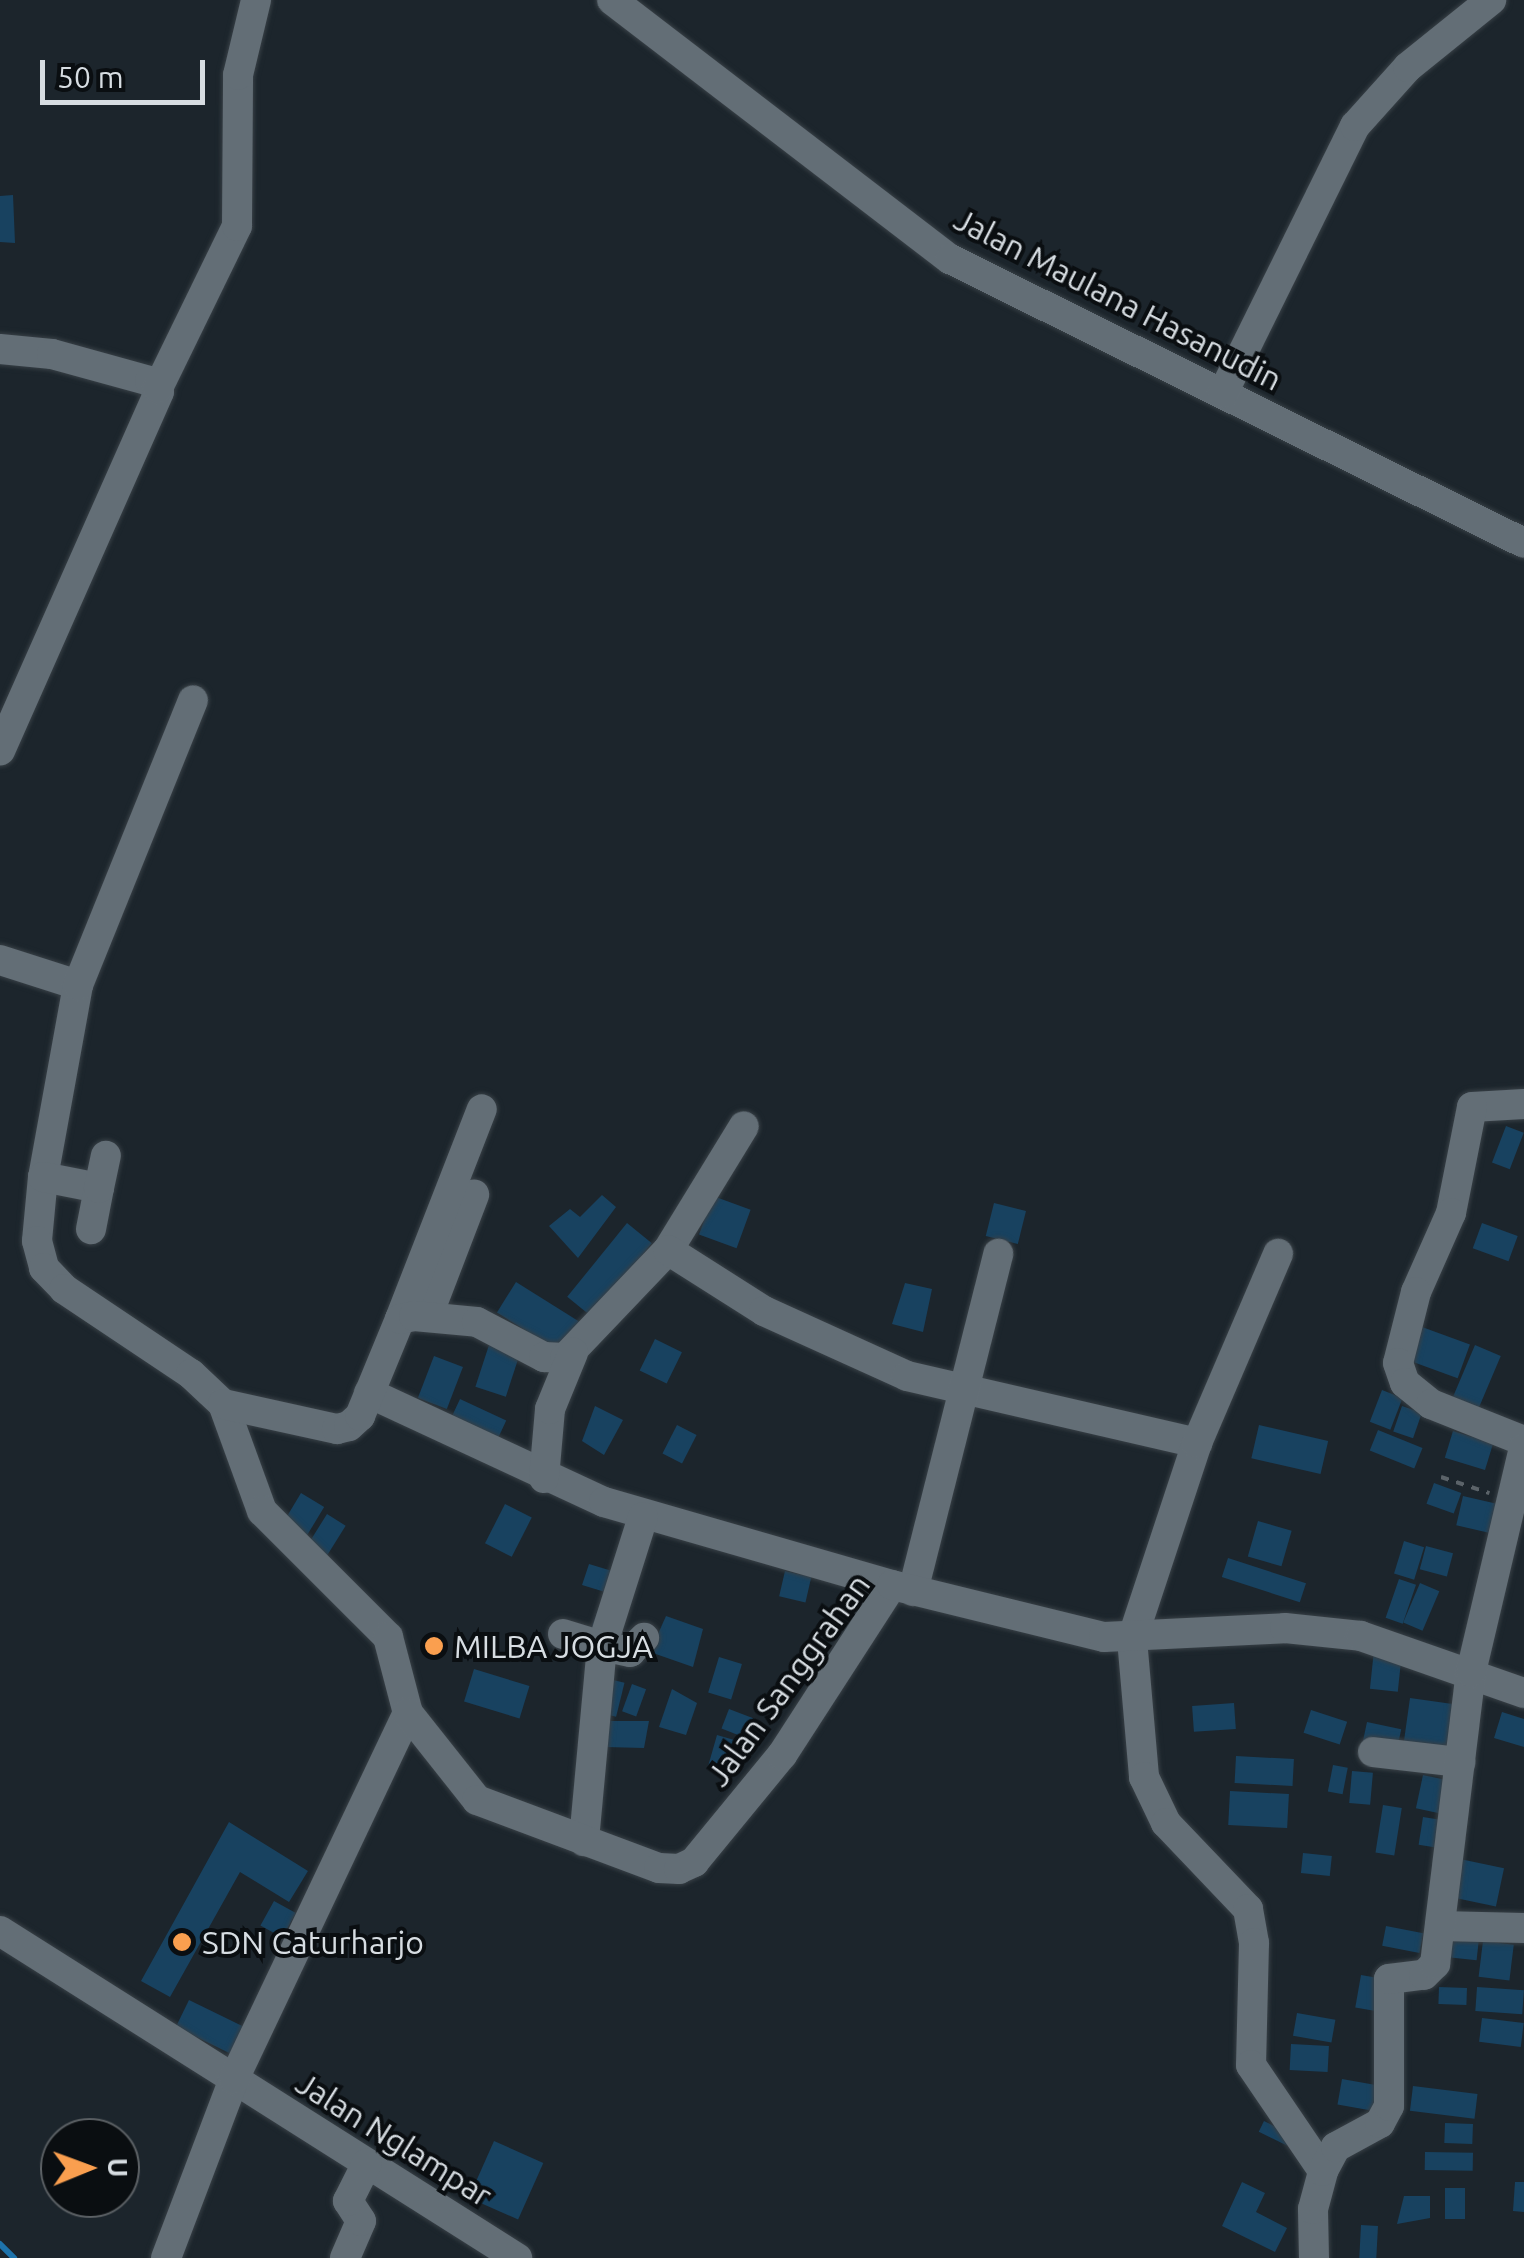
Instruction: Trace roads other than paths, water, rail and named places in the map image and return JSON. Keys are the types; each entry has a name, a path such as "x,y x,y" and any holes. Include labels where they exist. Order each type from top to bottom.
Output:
{"street":[{"path":"0,750 158,388 237,226 238,74 256,0"},
{"name":"Jalan Maulana Hasanudin","path":"612,0 950,258 1524,543"},
{"path":"1224,393 1355,126 1408,67 1491,0"},
{"path":"0,349 52,354 158,388"},
{"path":"166,2258 234,2079 408,1713 388,1637 277,1532 262,1510 223,1404 192,1374 64,1290 44,1268 37,1242 43,1177 78,985 193,700"},
{"path":"0,960 78,985"},
{"path":"1314,2258 1313,2209 1336,2147 1386,2116 1386,1988 1392,1975 1430,1972 1440,1926 1471,1672 1524,1444 1432,1404 1404,1383 1398,1364 1416,1292 1451,1213 1472,1107 1524,1104"},
{"path":"414,1317 482,1109"},
{"path":"544,1478 550,1409 573,1353 668,1250 744,1126"},
{"path":"91,1229 106,1156"},
{"path":"43,1177 99,1188"},
{"path":"223,1404 337,1429 360,1416 474,1195"},
{"path":"668,1250 764,1311 846,1352 906,1376 1197,1443"},
{"path":"369,1393 544,1478 643,1516 903,1588 966,1387 998,1254"},
{"path":"1278,1254 1197,1443 1132,1639 1147,1790 1178,1837 1248,1909 1254,1943 1251,2065 1324,2172"},
{"path":"414,1317 477,1322 544,1356 573,1353"},
{"path":"584,1841 602,1646 643,1516"},
{"name":"Jalan Sanggrahan","path":"408,1713 477,1800 659,1868 694,1862 782,1755 903,1588 1132,1639 1208,1628 1285,1628 1361,1636 1524,1693"},
{"path":"563,1634 630,1652 644,1638"},
{"path":"1373,1752 1460,1762"},
{"path":"1440,1926 1524,1928"},
{"name":"Jalan Nglampar","path":"0,1931 517,2258"},
{"path":"346,2258 361,2222 348,2201 367,2164"}],"waterway":[{"path":"0,2244 14,2258"}],"place":[{"name":"MILBA JOGJA","path":"434,1646"},
{"name":"SDN Caturharjo","path":"182,1942"}]}
